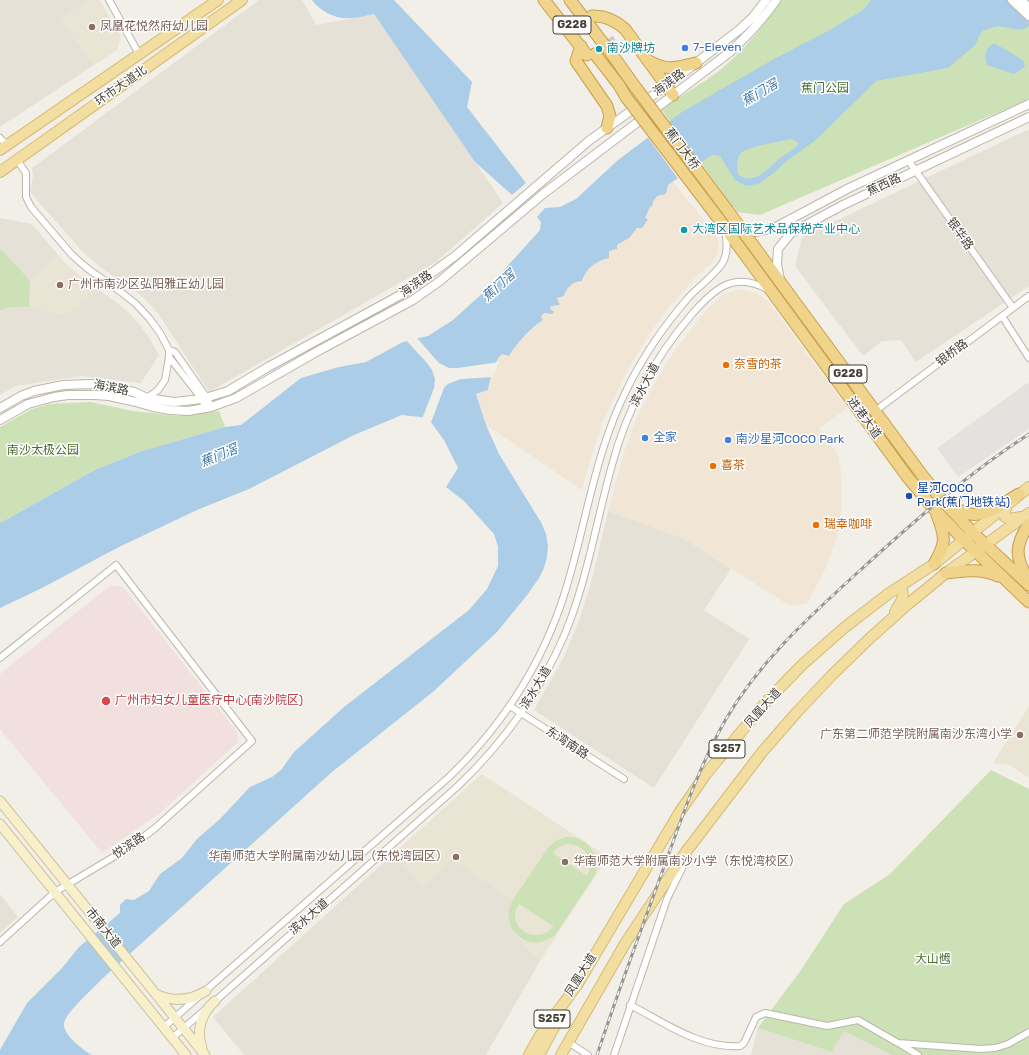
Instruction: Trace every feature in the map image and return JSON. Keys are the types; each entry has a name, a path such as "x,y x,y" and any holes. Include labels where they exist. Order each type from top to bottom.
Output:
{"highway":[{"path":"544,0 589,53 576,61 607,106 610,116 607,128"},
{"name":"G228","path":"551,0 589,53"},
{"name":"G228","path":"570,0 607,43"},
{"path":"577,0 592,16 607,43"},
{"path":"592,16 608,17 625,28 673,95"},
{"name":"蕉门大桥","path":"607,43 622,60 627,77 728,211"},
{"name":"蕉门大桥","path":"589,53 598,69 619,85 626,97 718,218"},
{"path":"648,60 655,65 674,68 696,63"},
{"name":"进港大道","path":"728,211 943,501 968,537 975,552 1029,602"},
{"name":"进港大道","path":"718,218 906,475 934,509 968,537 984,545 1025,579 1029,585"},
{"path":"943,501 970,514 980,514 1019,494"},
{"path":"934,509 941,526 944,542 934,564"},
{"path":"1012,587 1013,581 1017,578 1025,579 1018,558 1018,547 1027,518"},
{"path":"946,573 978,570 989,572 1003,579"}],"main road":[{"name":"环市大道北","path":"2,144 218,0"},
{"name":"环市大道北","path":"0,172 242,0"},
{"name":"凤凰大道","path":"529,1055 539,1038 577,984 679,813 706,774 765,704 803,664 844,628 934,564 1029,487"},
{"path":"1008,503 1004,514 1006,518 1027,518"},
{"name":"凤凰大道","path":"561,1055 626,942 685,853 736,785 796,712 832,675 889,621 946,573 984,545 1027,518"},
{"path":"889,621 903,596 900,587"},
{"name":"市南大道","path":"0,801 205,1055"},
{"name":"市南大道","path":"0,824 186,1055"},
{"name":"S257","path":"539,1055 577,984"},
{"path":"157,995 168,999 185,999 206,991"},
{"path":"205,1055 200,1040 200,1024 207,1009 215,1001"}],"street":[{"path":"109,0 139,54"},
{"name":"海滨路","path":"0,408 21,396 34,391 63,385 91,384 120,388 147,398 174,402 205,399 228,391 268,367 404,293 455,256 590,140 666,86 739,30 753,17 766,0"},
{"name":"海滨路","path":"0,420 28,404 61,396 81,394 109,396 170,410 188,411 208,408 236,398 318,351 413,300 440,281 533,202 711,66 749,34 767,14 776,0"},
{"path":"1012,0 1029,16"},
{"path":"1021,0 1029,8"},
{"name":"蕉西路","path":"740,227 755,232 774,228 849,188 1029,104"},
{"name":"蕉西路","path":"781,283 777,264 778,248 791,233 843,204 1029,116"},
{"path":"17,160 26,173 26,197 31,207 72,254 88,269 136,304 160,333 169,353 165,380 158,390 147,398"},
{"name":"银华路","path":"908,160 1013,308"},
{"path":"785,222 783,228 791,233"},
{"name":"滨水大道","path":"164,1028 449,777 477,748 510,706 534,666 552,630 559,612 571,573 599,459 618,406 644,357 665,326 689,297 722,262 727,250 725,228"},
{"name":"滨水大道","path":"172,1038 458,786 487,757 521,714 546,673 569,623 584,577 617,446 630,412 656,364 687,320 712,292 734,282 747,282 760,285 774,294"},
{"name":"银桥路","path":"875,411 1029,296"},
{"path":"1002,316 1029,358"},
{"path":"169,353 175,352 205,399 208,408"},
{"name":"悦滨路","path":"0,658 116,565 252,741 142,838 55,892 0,942"},
{"name":"东湾南路","path":"510,706 624,779"},
{"name":"凤凰大道","path":"614,1055 667,900 692,847 701,832"},
{"path":"630,1005 689,1036 720,1045 740,1046 744,1043 756,1017 765,1013 827,1026 858,1020 918,1055"},
{"path":"898,1043 981,1049 995,1048 1008,1044 1029,1032"},
{"path":"568,1042 588,1055"}],"shaded area":[{"path":"0,0 88,0 61,19 94,65 0,127"},
{"name":"凤凰花悦然府幼儿园","path":"88,0 100,0 121,36 117,50 94,65 61,19"},
{"path":"259,0 302,0 316,25 374,14 503,203 436,262 209,392 159,315 147,301 134,290 99,266 81,250 30,192 33,176 32,168"},
{"path":"1029,129 1029,286 916,362 901,340 882,341 863,356 795,266 802,237"},
{"path":"673,182 716,235 719,245 717,254 712,263 696,277 670,306 648,336 628,369 603,421 582,490 486,425 476,394 488,389 499,356 502,354 509,356 520,341 543,320 541,317 542,315 552,311 550,309 551,306 560,304 557,298 564,296 568,287 582,281 587,271 595,262 609,258 609,251 629,238 631,233 648,219 645,218 657,196 662,195 668,185"},
{"path":"0,218 32,224 58,255 30,281 29,307 60,314 86,301 96,288 115,301 140,325 159,355 141,383 82,376 16,386 0,395"},
{"name":"广州市南沙区弘阳雅正幼儿园","path":"58,255 69,267 96,288 81,307 67,313 52,313 29,307 30,281"},
{"name":"南沙星河COCO Park","path":"736,290 756,293 768,301 847,408 819,429 838,454 841,470 842,504 837,537 826,568 807,603 790,606 685,539 608,511 625,449 638,415 654,384 673,353 705,311 723,295"},
{"path":"1029,382 1029,429 958,477 937,448"},
{"path":"608,511 685,539 731,569 704,610 749,639 654,788 534,710 564,657 580,618 592,579"},
{"name":"广州市妇女儿童医疗中心(南沙院区)","path":"111,585 123,587 238,733 238,742 160,813 102,853 0,729 0,674"},
{"name":"广东第二师范学院附属南沙东湾小学","path":"1029,706 1029,778 1010,765 993,763"},
{"name":"华南师范大学附属南沙小学（东悦湾校区）","path":"482,774 608,857 540,961 511,927 508,916 513,900 452,859 423,886 393,854"},
{"path":"393,854 423,886 452,859 513,900 508,916 514,932 540,961 486,1055 244,1055 213,1017"},
{"path":"0,894 18,917 0,933"},
{"path":"758,1028 832,1052 844,1030 892,1055 751,1055"}],"green space":[{"name":"蕉门公园","path":"781,0 1029,0 1029,99 760,215 737,212 661,109 729,63 768,19"},
{"path":"0,249 30,281 29,307 12,307 0,310"},
{"name":"南沙太极公园","path":"90,402 133,411 178,416 219,411 225,427 142,451 95,470 0,523 0,427 32,409 50,404"},
{"name":"大山乸","path":"991,770 1029,789 1029,1055 892,1055 844,1031 832,1052 758,1028 801,970 844,904 890,874"},
{"path":"566,837 574,837 586,843 594,853 596,860 595,875 555,935 542,942 534,943 522,939 511,927 509,922 510,906 547,849 555,841","holes":["571,844 581,848 588,856 590,866 587,876 553,853 560,846","519,904 553,926 553,927 546,933 538,935 530,934 524,931 518,926 515,919 515,912"]}],"water":[{"path":"312,0 394,0 472,82 467,107 526,183 512,195 475,162 374,14 355,18 341,18 320,8"},
{"name":"蕉门滘","path":"871,0 1029,0 1029,26 1022,30 997,26 982,31 975,45 948,68 876,81 816,140 785,162 775,172 758,184 746,186 735,180 720,156 712,155 668,185 666,194 657,196 650,207 645,218 648,219 642,228 637,228 629,238 617,245 617,249 609,251 609,258 592,266 586,272 582,281 573,284 568,288 564,296 557,298 560,304 551,306 550,309 554,312 552,314 545,313 542,315 541,317 543,320 524,336 509,356 502,354 499,357 493,370 488,390 476,394 486,425 499,454 542,524 546,534 548,546 544,568 528,594 497,632 434,691 332,772 103,978 81,1000 66,1018 64,1027 66,1032 74,1041 92,1055 0,1055 0,1050 27,1003 62,968 79,947 120,913 120,905 126,899 134,900 149,891 160,874 182,858 197,839 220,819 250,787 272,777 281,770 294,752 344,707 469,610 487,589 498,566 498,547 494,534 464,501 446,487 458,468 444,440 428,418 402,415 354,435 249,489 197,510 117,548 42,588 0,608 0,523 95,470 142,451 225,427 241,425 301,378 339,367 366,362 403,342 428,336 453,320 485,291 540,230 541,222 537,217 545,208 560,207 576,199 618,160 682,112 863,10","holes":["791,139 799,143 793,150 780,158 760,175 749,178 738,174 738,158 744,151 764,144"]},
{"path":"994,43 1023,60 1025,67 1014,74 987,65 986,52"}],"pier":[{"path":"667,120 700,165 679,180 646,135"},
{"path":"416,337 439,363 449,368 499,362 493,377 461,379 448,384 444,388 430,425 427,420 422,419 434,388 435,379 432,370 427,363 405,339"}],"tunnel":[{"path":"608,39 611,43"}],"railway":[{"path":"597,1055 677,829 707,755 739,698 753,678 785,642 802,624 856,574 919,518 962,483 1006,449 1029,434"}],"place":[{"name":"凤凰花悦然府幼儿园","path":"92,27"},
{"name":"7-Eleven","path":"685,48"},
{"name":"南沙牌坊","path":"599,49"},
{"name":"大湾区国际艺术品保税产业中心","path":"684,230"},
{"name":"广州市南沙区弘阳雅正幼儿园","path":"60,285"},
{"name":"奈雪的茶","path":"726,365"},
{"name":"全家","path":"645,438"},
{"name":"南沙星河COCO Park","path":"728,440"},
{"name":"喜茶","path":"713,466"},
{"name":"星河COCO Park(蕉门地铁站)","path":"909,496"},
{"name":"瑞幸咖啡","path":"816,525"},
{"name":"广州市妇女儿童医疗中心(南沙院区)","path":"106,701"},
{"name":"广东第二师范学院附属南沙东湾小学","path":"1020,735"},
{"name":"华南师范大学附属南沙幼儿园（东悦湾园区）","path":"456,857"},
{"name":"华南师范大学附属南沙小学（东悦湾校区）","path":"565,862"}]}
